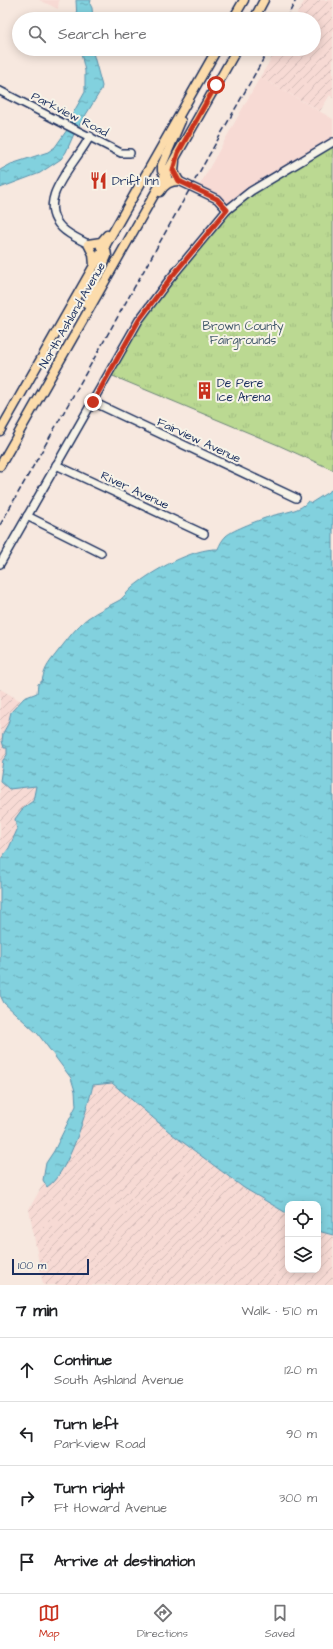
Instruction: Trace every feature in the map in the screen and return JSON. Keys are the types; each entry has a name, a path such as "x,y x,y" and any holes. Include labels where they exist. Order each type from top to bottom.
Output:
{"main road":[{"path":"238,12 244,0"},
{"path":"258,12 264,0"},
{"path":"91,244 101,242 105,238 164,134 177,119 213,56"},
{"name":"North Ashland Avenue","path":"0,466 232,56"},
{"path":"176,181 165,176 162,165 183,117 184,106"},
{"name":"North Ashland Avenue","path":"0,431 177,119"},
{"path":"176,181 173,170 178,153"},
{"path":"104,283 108,283 162,189 166,184 176,181"},
{"path":"78,328 86,306 106,262 107,253 104,248 91,244"},
{"path":"91,244 94,265"}],"street":[{"name":"Parkview Road","path":"0,91 121,153 130,153"},
{"path":"90,136 82,151 56,187 52,202 54,216 60,226 71,235 91,244"},
{"path":"0,564 139,320 169,280 227,210 251,191 333,142"},
{"path":"176,181 217,199 227,210"},
{"name":"Fairview Avenue","path":"93,402 296,498"},
{"name":"River Avenue","path":"56,465 204,534"},
{"path":"27,516 101,553"}],"shaded area":[{"path":"39,0 59,0 58,9"},
{"path":"305,0 333,0 333,98 330,95 320,111 260,77 273,56 321,56 321,12 298,12"},
{"path":"260,77 333,119 333,142 227,210 222,203 197,190"},
{"path":"0,689 21,701 11,712 8,724 3,733 7,748 7,755 3,760 20,788 36,786 33,801 23,808 17,830 9,848 0,860"},
{"path":"112,1083 172,1134 244,1188 285,1212 285,1273 321,1273 321,1232 333,1235 333,1285 43,1285 29,1209 89,1103 93,1085"}],"green space":[{"name":"Brown County Fairgrounds","path":"333,142 333,470 278,445 108,374 139,320 227,210"}],"water":[{"path":"76,0 91,0 90,4 92,12 77,12"},
{"path":"82,56 94,56 102,86 101,90 74,134 66,152 61,159 40,173 0,188 0,170 11,164 48,152 55,147 67,130 72,115 85,92 85,71"},
{"path":"333,489 333,1235 321,1232 321,1201 285,1201 285,1212 244,1188 172,1134 112,1083 93,1085 82,1125 70,1155 63,1169 55,1180 47,1187 43,1180 46,1163 54,1151 76,1106 75,1091 71,1078 38,1034 4,1003 0,995 0,860 9,848 17,830 15,819 23,808 33,801 36,786 9,789 0,781 3,760 7,755 7,748 4,748 2,741 3,733 8,724 11,712 24,698 37,693 38,684 42,681 48,664 69,637 92,615 120,600 141,581 173,562 197,552 218,549 221,542 234,531 267,517 301,507 308,501 311,503"}],"railway":[{"path":"290,12 296,0"},
{"path":"0,525 265,56"}],"place":[{"name":"Drift Inn","path":"99,181"},
{"name":"De Pere Ice Arena","path":"204,390"}],"route":[{"path":"93,402 139,320 169,280 227,210 217,199 179,181 173,170 178,153 216,85"}]}
